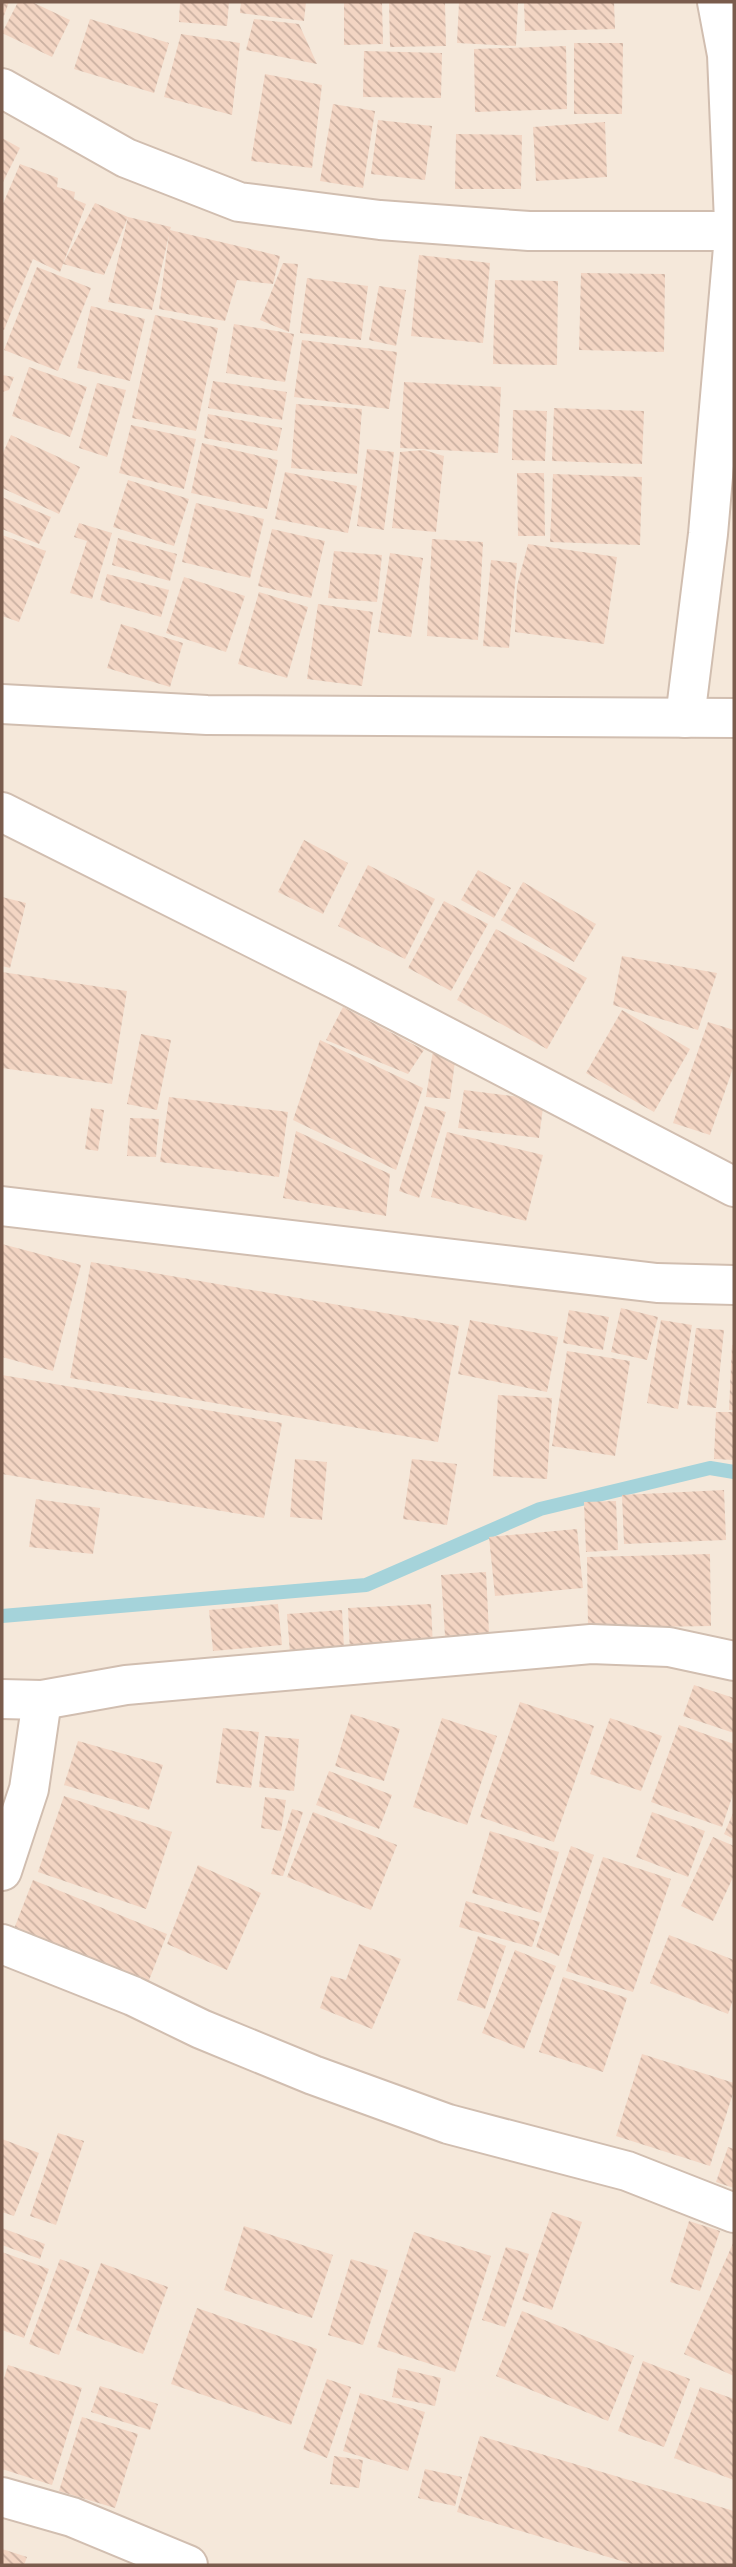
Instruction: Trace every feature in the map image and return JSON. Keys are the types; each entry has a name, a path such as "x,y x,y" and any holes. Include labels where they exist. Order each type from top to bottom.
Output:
{"street":[{"path":"717,2 727,55 734,222"},
{"path":"2,88 125,158 239,202 380,220 529,231 734,233 708,534 685,718"},
{"path":"2,704 207,716 734,718"},
{"path":"2,813 353,989 734,1187"},
{"path":"2,1206 657,1283 734,1284"},
{"path":"2,1699 43,1700 125,1685 591,1644 669,1647 734,1661"},
{"path":"2,1871 29,1789 43,1700"},
{"path":"2,1944 133,1996 201,2029 313,2075 448,2124 627,2171 734,2213"},
{"path":"2,2497 72,2517 188,2565"}],"shaded area":[{"path":"2,2 734,2 734,2565 2,2565"}],"building":[{"path":"2,2 9,2 2,21"},
{"path":"18,2 32,2 70,20 52,57 2,33"},
{"path":"180,2 229,2 227,26 179,22"},
{"path":"241,2 306,2 304,21 240,13"},
{"path":"344,2 382,2 383,44 344,45"},
{"path":"389,2 445,2 446,46 390,47"},
{"path":"459,2 518,2 516,46 457,43"},
{"path":"524,2 614,2 615,29 525,31"},
{"path":"90,19 169,43 154,93 74,69"},
{"path":"254,19 299,24 317,64 246,50"},
{"path":"181,34 240,43 232,115 164,97"},
{"path":"574,43 623,43 622,114 574,114"},
{"path":"566,46 567,109 475,112 474,49"},
{"path":"364,51 442,53 441,98 363,97"},
{"path":"265,74 322,85 312,168 251,161"},
{"path":"333,104 375,111 363,188 320,181"},
{"path":"378,120 432,126 425,180 371,174"},
{"path":"605,122 607,177 536,181 533,127"},
{"path":"456,134 522,135 521,189 455,189"},
{"path":"2,138 20,148 2,184"},
{"path":"20,164 58,178 57,187 75,192 74,199 86,204 60,272 33,259 4,330 2,206"},
{"path":"95,203 128,217 104,275 63,264"},
{"path":"128,217 171,227 170,230 280,256 273,284 237,280 225,321 159,309 169,235 152,310 108,302"},
{"path":"419,255 490,263 483,343 411,336"},
{"path":"283,263 298,264 289,332 260,320"},
{"path":"37,267 91,288 58,371 4,350"},
{"path":"581,273 665,274 664,352 579,350"},
{"path":"307,278 368,286 361,340 300,333"},
{"path":"495,280 558,281 557,365 493,364"},
{"path":"379,286 406,290 396,346 369,340"},
{"path":"91,306 145,319 130,381 77,368"},
{"path":"155,315 218,328 196,431 132,418"},
{"path":"234,324 294,334 285,382 226,373"},
{"path":"302,340 397,352 389,409 294,397"},
{"path":"29,367 87,387 70,437 12,416"},
{"path":"2,375 14,377 9,390 2,392"},
{"path":"213,381 287,392 282,420 208,408"},
{"path":"404,382 501,387 498,453 400,448"},
{"path":"97,383 126,390 107,457 79,448"},
{"path":"296,404 362,409 357,474 291,468"},
{"path":"554,408 644,411 642,464 552,461"},
{"path":"513,410 547,411 545,461 512,460"},
{"path":"208,414 282,428 277,451 204,438"},
{"path":"131,425 196,439 184,489 119,473"},
{"path":"11,435 80,467 59,514 2,488 2,455"},
{"path":"202,443 278,460 267,509 191,493"},
{"path":"367,449 394,452 384,530 357,526"},
{"path":"424,450 444,456 436,532 392,528 400,452"},
{"path":"285,472 357,486 348,533 275,519"},
{"path":"517,473 544,473 545,536 518,536"},
{"path":"553,474 642,477 640,545 550,542"},
{"path":"128,480 189,499 174,546 113,527"},
{"path":"2,497 51,517 39,544 2,529"},
{"path":"196,503 264,519 250,578 182,562"},
{"path":"79,523 112,533 92,599 70,593 87,541 74,537"},
{"path":"272,529 325,541 311,598 258,586"},
{"path":"2,535 46,551 19,622 2,616"},
{"path":"118,538 177,554 170,581 112,565"},
{"path":"432,539 483,542 478,640 427,636"},
{"path":"528,544 617,557 604,644 515,632 517,586"},
{"path":"334,551 382,555 377,602 328,598"},
{"path":"390,553 423,558 411,637 378,632"},
{"path":"491,560 517,563 509,648 483,646"},
{"path":"107,574 169,590 161,617 100,600"},
{"path":"184,577 245,596 226,652 166,633"},
{"path":"259,592 308,607 287,678 238,664"},
{"path":"318,604 373,612 362,686 307,679"},
{"path":"121,624 183,643 170,687 107,668"},
{"path":"304,840 348,863 323,914 278,892"},
{"path":"368,865 435,899 405,959 338,926"},
{"path":"478,870 511,888 494,918 461,900"},
{"path":"523,882 596,924 574,962 501,920"},
{"path":"2,897 26,903 10,968 2,966"},
{"path":"444,901 488,924 451,991 408,968"},
{"path":"496,929 587,978 547,1049 457,1000"},
{"path":"622,956 717,973 698,1030 613,1005"},
{"path":"2,972 127,991 112,1084 2,1068"},
{"path":"343,1007 424,1050 408,1074 326,1040"},
{"path":"622,1010 690,1049 654,1112 586,1073"},
{"path":"708,1022 734,1030 734,1065 710,1135 673,1123"},
{"path":"141,1034 171,1040 157,1110 127,1104"},
{"path":"320,1040 423,1088 396,1170 293,1120"},
{"path":"433,1051 456,1054 450,1099 426,1097"},
{"path":"464,1090 544,1100 539,1138 458,1128"},
{"path":"169,1097 288,1112 279,1177 160,1162"},
{"path":"425,1106 446,1112 419,1198 399,1191"},
{"path":"91,1108 104,1110 98,1151 85,1149"},
{"path":"130,1118 159,1119 156,1157 127,1156"},
{"path":"296,1131 390,1174 386,1216 283,1198"},
{"path":"447,1132 543,1155 526,1221 431,1197"},
{"path":"2,1244 81,1265 53,1371 2,1357"},
{"path":"91,1262 459,1326 438,1442 70,1378"},
{"path":"621,1308 658,1317 647,1360 611,1352"},
{"path":"569,1310 609,1317 603,1350 563,1343"},
{"path":"470,1320 558,1337 547,1392 458,1374"},
{"path":"661,1320 692,1325 678,1409 647,1403"},
{"path":"696,1328 724,1330 716,1408 687,1405"},
{"path":"732,1345 734,1410 729,1410"},
{"path":"567,1351 630,1361 615,1456 552,1446"},
{"path":"2,1375 282,1423 264,1518 2,1474"},
{"path":"498,1395 552,1398 547,1479 493,1476"},
{"path":"716,1412 734,1412 734,1460 714,1459"},
{"path":"295,1459 327,1462 322,1520 290,1517"},
{"path":"412,1459 457,1464 447,1525 403,1519"},
{"path":"724,1490 726,1540 624,1544 622,1495"},
{"path":"36,1499 100,1508 93,1554 29,1547"},
{"path":"616,1501 618,1550 586,1552 584,1502"},
{"path":"577,1529 583,1588 495,1596 489,1537"},
{"path":"710,1554 711,1626 588,1628 587,1557"},
{"path":"486,1572 489,1633 445,1636 441,1575"},
{"path":"278,1604 282,1645 213,1651 209,1610"},
{"path":"431,1604 433,1648 350,1652 348,1608"},
{"path":"342,1610 344,1648 290,1653 287,1614"},
{"path":"694,1685 734,1698 734,1733 683,1716"},
{"path":"520,1702 594,1726 554,1842 480,1817"},
{"path":"351,1714 400,1729 384,1781 335,1766"},
{"path":"442,1718 497,1736 467,1825 413,1807"},
{"path":"610,1718 662,1736 641,1791 590,1774"},
{"path":"679,1725 734,1744 734,1791 722,1827 651,1802"},
{"path":"223,1728 259,1732 251,1788 216,1783"},
{"path":"265,1736 299,1739 294,1791 259,1787"},
{"path":"78,1741 163,1765 149,1810 64,1785"},
{"path":"329,1771 392,1795 379,1829 316,1805"},
{"path":"64,1796 172,1832 146,1909 38,1872"},
{"path":"265,1797 286,1800 281,1831 261,1828"},
{"path":"292,1809 303,1812 283,1876 271,1874"},
{"path":"734,1811 734,1839 724,1834"},
{"path":"313,1812 397,1845 371,1910 287,1877"},
{"path":"652,1812 705,1831 688,1877 636,1857"},
{"path":"490,1831 559,1852 541,1913 472,1893"},
{"path":"713,1837 734,1846 734,1875 713,1921 681,1906"},
{"path":"571,1846 594,1855 559,1956 536,1947"},
{"path":"603,1857 671,1879 633,1992 566,1971"},
{"path":"198,1865 261,1893 227,1970 167,1944"},
{"path":"33,1880 167,1934 146,1988 12,1934"},
{"path":"466,1901 540,1922 532,1947 459,1927"},
{"path":"669,1935 734,1960 734,1997 728,2014 650,1983"},
{"path":"478,1936 506,1946 485,2009 457,2000"},
{"path":"359,1944 401,1959 372,2029 320,2008 331,1976 346,1980"},
{"path":"515,1950 556,1966 524,2049 482,2033"},
{"path":"563,1977 627,1998 603,2072 539,2052"},
{"path":"642,2054 734,2083 710,2166 616,2136"},
{"path":"58,2133 84,2141 56,2225 30,2216"},
{"path":"2,2139 39,2153 14,2216 2,2212"},
{"path":"728,2147 734,2149 734,2188 716,2182"},
{"path":"552,2212 582,2222 552,2310 522,2300"},
{"path":"689,2221 720,2231 700,2291 670,2282"},
{"path":"244,2226 333,2255 312,2318 224,2290"},
{"path":"2,2228 45,2244 40,2259 2,2245"},
{"path":"414,2232 491,2256 455,2372 377,2347"},
{"path":"734,2241 734,2376 684,2354"},
{"path":"506,2247 529,2254 505,2327 482,2320"},
{"path":"2,2252 49,2269 24,2338 2,2330"},
{"path":"60,2259 90,2270 59,2355 29,2344"},
{"path":"351,2259 388,2270 363,2345 328,2335"},
{"path":"101,2263 168,2287 143,2354 76,2330"},
{"path":"197,2308 317,2349 291,2425 171,2384"},
{"path":"522,2311 634,2356 608,2421 496,2376"},
{"path":"643,2361 690,2379 664,2447 618,2431"},
{"path":"8,2365 82,2388 52,2485 2,2469 2,2385"},
{"path":"398,2368 441,2378 435,2406 392,2397"},
{"path":"327,2379 351,2387 327,2458 303,2449"},
{"path":"100,2386 158,2404 150,2430 91,2412"},
{"path":"700,2387 734,2399 734,2480 674,2458"},
{"path":"360,2393 425,2412 408,2471 343,2451"},
{"path":"82,2417 138,2434 115,2508 59,2491"},
{"path":"480,2436 734,2511 734,2565 635,2565 457,2512"},
{"path":"334,2456 363,2460 359,2488 330,2484"},
{"path":"425,2469 462,2477 455,2506 418,2498"},
{"path":"2,2549 27,2557 24,2565 2,2565"}],"waterway":[{"path":"2,1616 366,1585 540,1509 710,1468 734,1472"}]}
